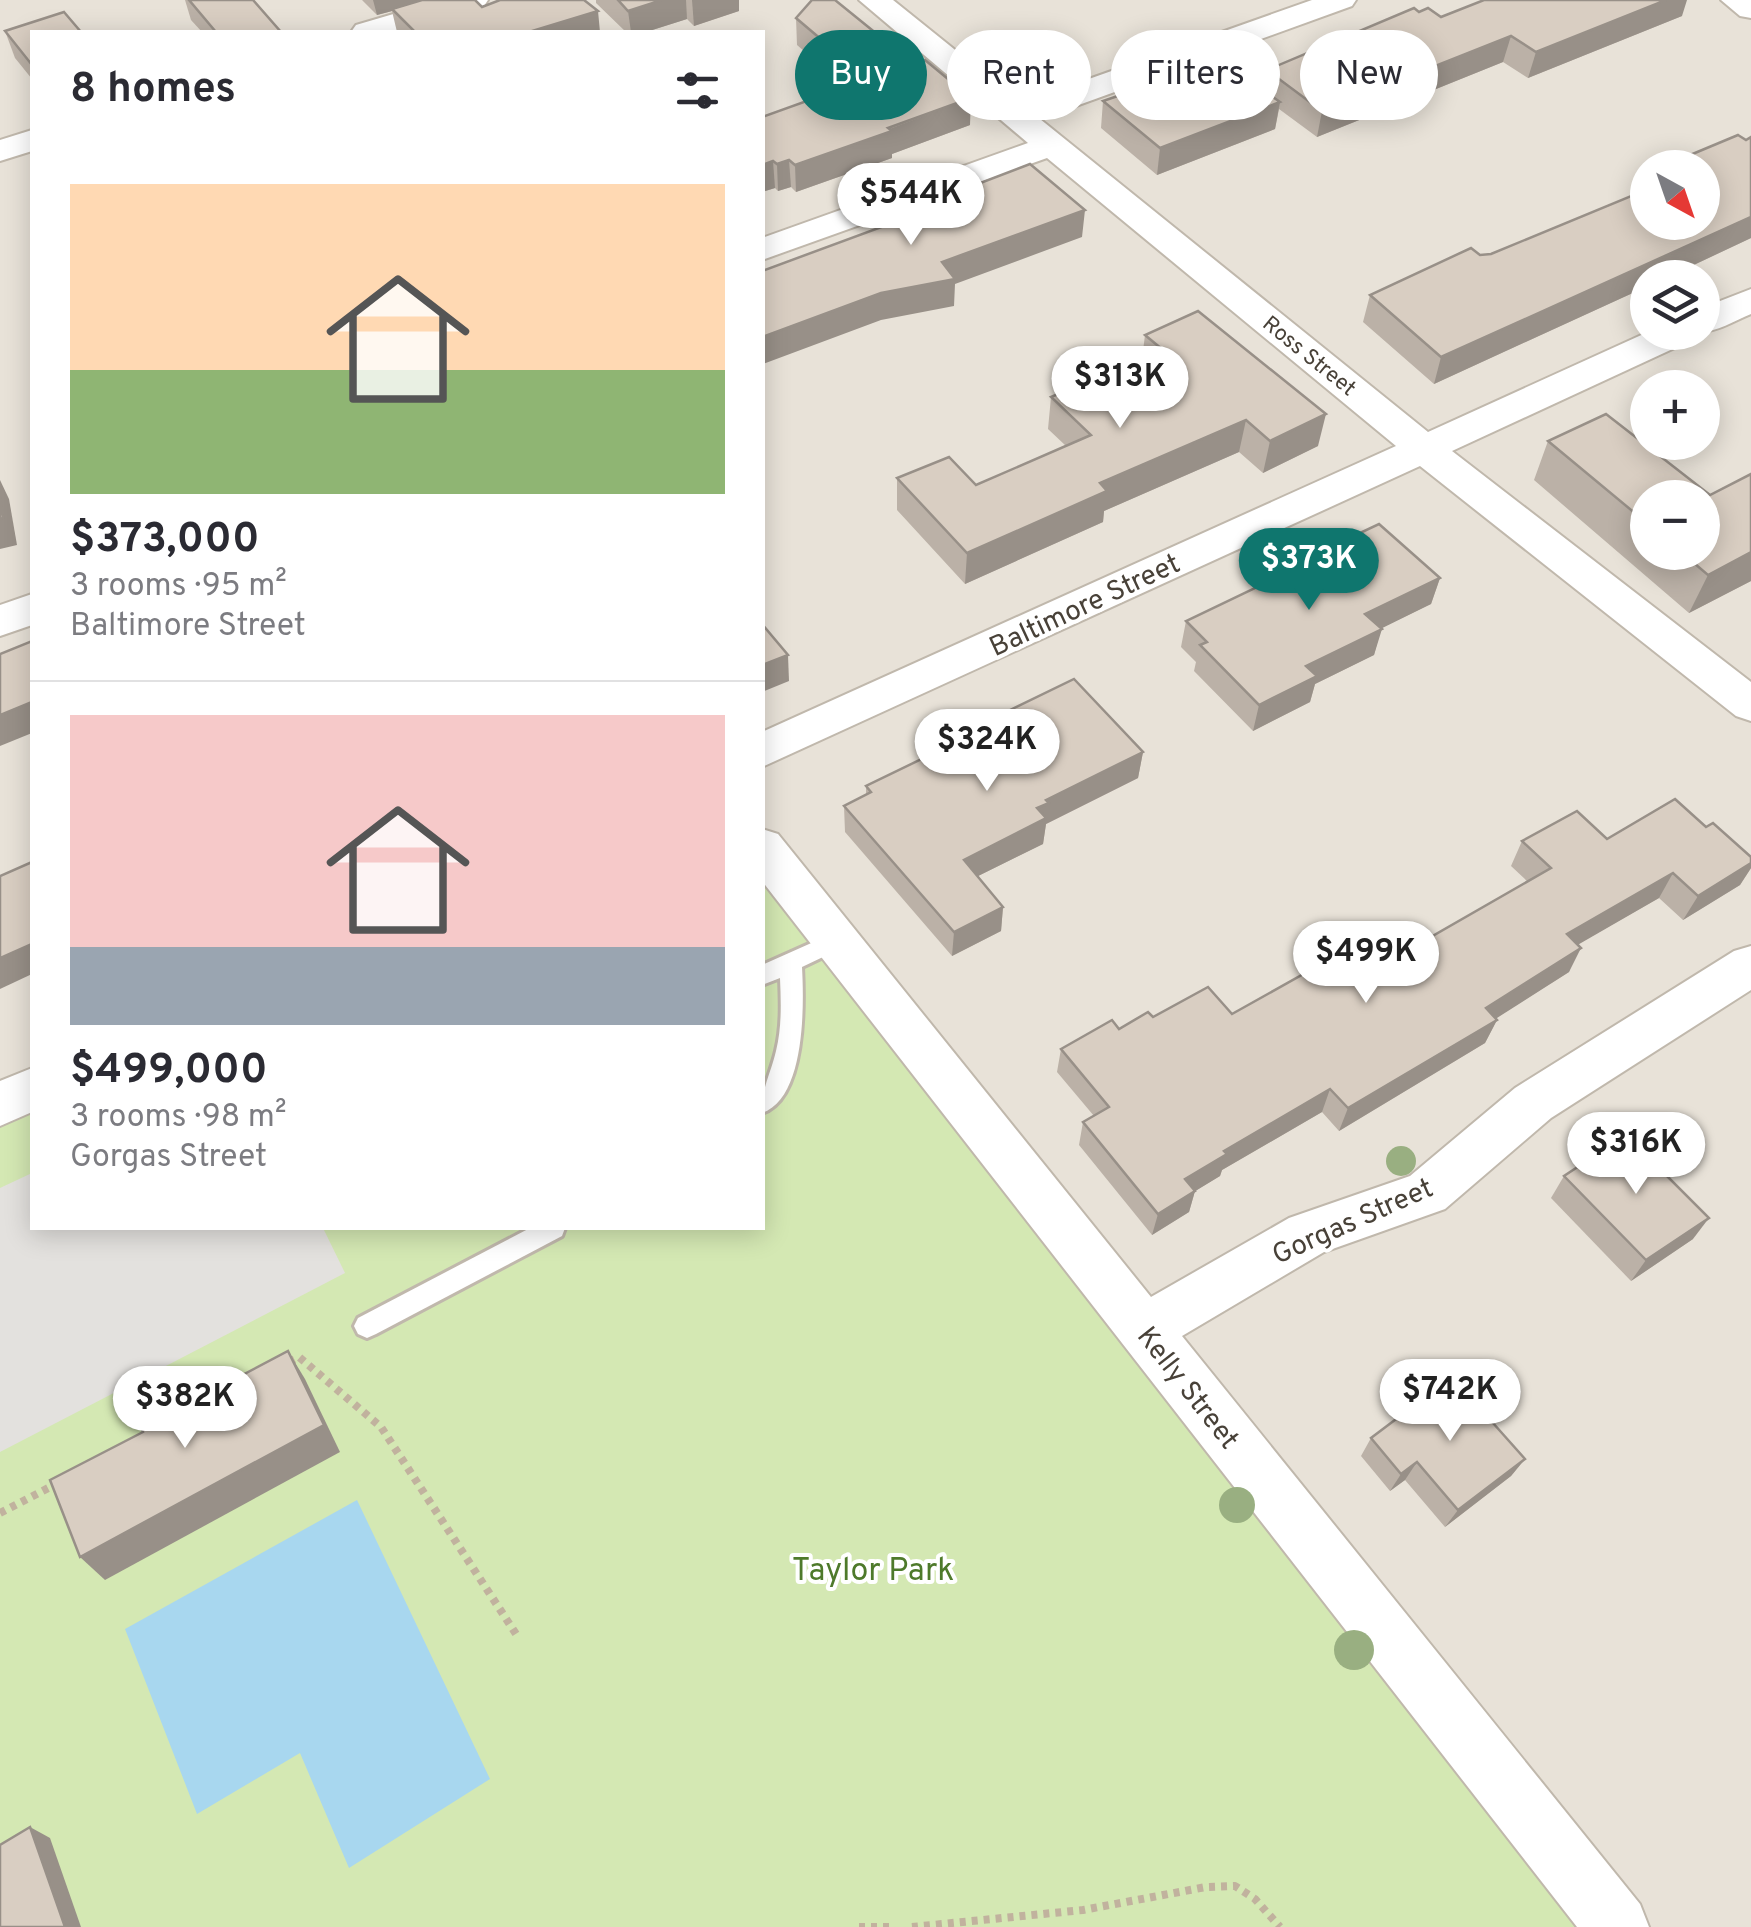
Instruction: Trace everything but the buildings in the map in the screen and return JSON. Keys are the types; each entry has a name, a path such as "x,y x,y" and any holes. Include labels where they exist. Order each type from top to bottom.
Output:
{"street":[{"path":"373,30 473,0"},
{"name":"Ross Street","path":"874,0 947,60"},
{"path":"1091,89 1341,0"},
{"path":"1736,0 1751,8"},
{"name":"Ross Street","path":"1021,120 1542,545 1751,705"},
{"path":"0,151 30,141"},
{"path":"765,249 1053,146"},
{"path":"1720,314 1751,300"},
{"name":"Baltimore Street","path":"765,750 1640,350"},
{"path":"0,621 30,610"},
{"name":"Kelly Street","path":"765,853 814,951 1144,1330 1617,1927"},
{"name":"Gorgas Street","path":"1144,1330 1307,1235 1426,1193 1533,1103 1751,966"},
{"path":"0,1104 30,1090"}],"lane":[{"path":"765,975 814,951"},
{"path":"765,1097 787,1062 814,951"},
{"path":"367,1326 549,1230"}],"path":[{"path":"281,1366 299,1357 381,1428 516,1634"},
{"path":"0,1514 70,1477"},
{"path":"912,1927 1083,1910 1206,1887 1236,1886 1255,1899 1280,1927"},
{"path":"858,1927 889,1927"}],"shaded area":[{"path":"0,0 1751,0 1751,1927 1617,1927 765,849 765,30 30,30 30,1097 0,1112"},
{"path":"30,1174 30,1230 324,1230 345,1273 0,1452 0,1188"}],"green space":[{"name":"Taylor Park","path":"765,850 1617,1927 0,1927 0,1104 30,1090 30,1230 765,1230"}],"water":[{"path":"357,1500 490,1779 349,1868 300,1753 197,1814 125,1629"}]}
